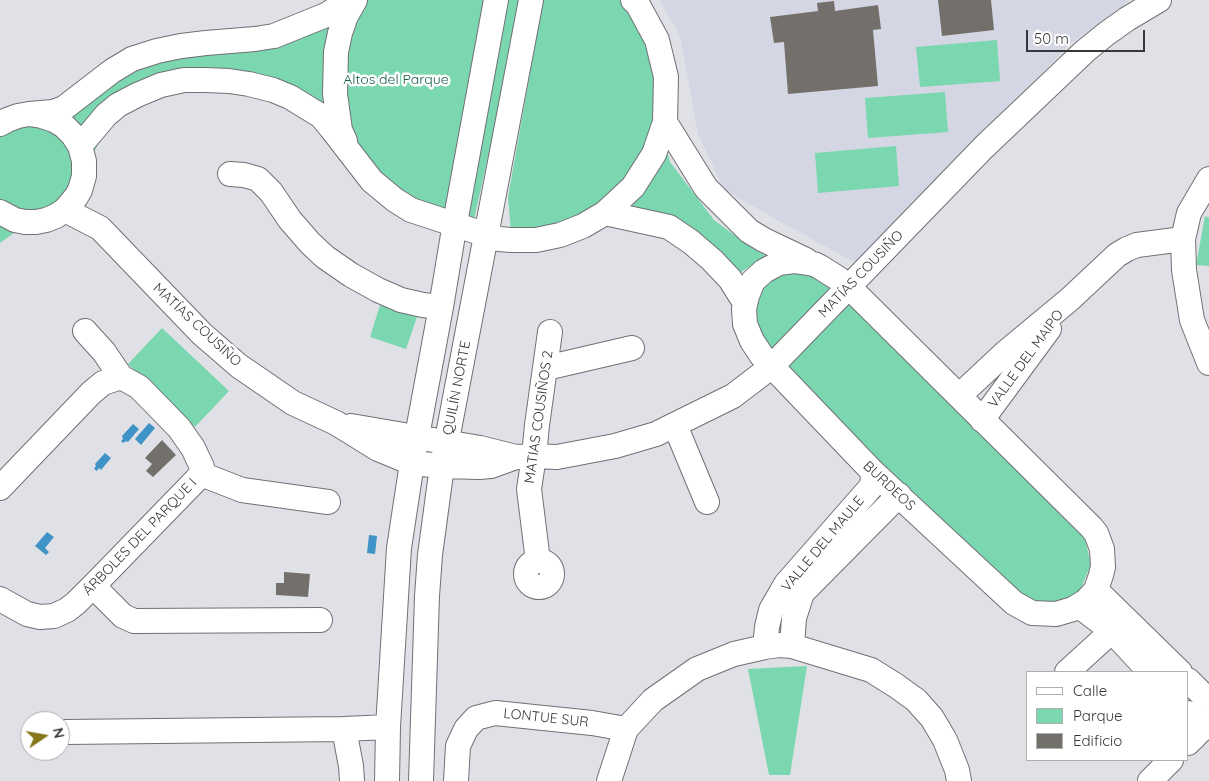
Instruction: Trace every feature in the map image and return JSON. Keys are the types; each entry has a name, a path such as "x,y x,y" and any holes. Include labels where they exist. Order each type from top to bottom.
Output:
{"street":[{"path":"9,119 53,112 64,108 112,71 132,59 180,46 274,36 326,15 350,0"},
{"path":"351,154 340,130 335,94 335,76 336,52 340,33 346,16 356,0"},
{"path":"387,781 388,727 399,548 412,462 496,0"},
{"name":"QUILÍN NORTE","path":"421,781 427,596 430,554 442,466 531,0"},
{"path":"80,146 106,115 118,105 160,85 184,80 249,84 273,90 290,97 321,116 372,181 410,210 455,223 499,239 536,240 560,235 583,226 605,213 633,187 654,154 665,122 666,78 657,40 638,5 633,0"},
{"name":"MATÍAS COUSIÑO","path":"336,423 525,456 556,457 616,446 656,434 733,396 771,367 984,147 1085,52 1127,19 1159,0"},
{"path":"5,220 41,221 56,216 76,197 84,176 84,160 80,146 73,136 59,123 42,116 9,119"},
{"name":"BURDEOS","path":"665,122 706,188 749,231 814,264 849,287 1091,527 1096,533 1102,549 1103,567 1096,590 1086,601 1065,612 1047,614 1032,613 1014,603 872,471 771,367 756,348 748,332 744,317 745,303 750,287 757,276 779,263 794,261 814,264"},
{"path":"230,174 244,174 258,179 271,192 294,225 310,243 351,276 401,300 441,306"},
{"path":"1209,179 1190,213 1183,238 1184,270 1192,320 1209,363"},
{"name":"MATÍAS COUSIÑO","path":"80,190 97,226 202,334 239,366 294,402 336,423 378,449 412,462 442,466 479,467 491,466 525,456"},
{"name":"MATÍAS COUSIÑO","path":"64,210 97,226"},
{"name":"BURDEOS","path":"605,213 669,227 712,260 730,280 745,303"},
{"name":"VALLE DEL MAIPO","path":"959,396 1070,299 1110,261 1127,249 1148,243 1183,238"},
{"name":"VALLE DEL MAIPO","path":"982,420 1070,299"},
{"path":"0,488 91,393 103,384 120,377 104,352 85,331"},
{"name":"MATIAS COUSIÑOS 2","path":"538,561 525,456 537,425 550,332"},
{"path":"546,368 632,348"},
{"name":"ÁRBOLES DEL PARQUE I","path":"0,600 27,614 40,617 54,616 67,610 93,586 201,474 202,467 193,448 179,428 139,387 120,377"},
{"path":"675,425 707,502"},
{"name":"VALLE DEL MAULE","path":"872,471 873,480 871,487 786,584 771,610 767,628 779,646 794,618 802,593 899,495"},
{"path":"201,474 242,490 328,502"},
{"path":"93,586 123,616 134,621 320,620"},
{"path":"1096,590 1179,671"},
{"path":"1079,606 1112,631 1149,671"},
{"path":"1068,671 1112,631"},
{"path":"609,781 626,729 653,700 697,670 734,654 779,646 871,670 916,700 932,718 945,740 957,770 959,781"},
{"path":"1189,681 1209,701"},
{"name":"LONTUE SUR","path":"456,781 458,746 466,728 476,718 495,713 592,723 626,729"},
{"path":"70,732 388,727"},
{"path":"344,729 352,781"},
{"path":"1150,781 1170,761"}],"shaded area":[{"path":"659,0 1130,0 1069,45 861,266 724,189 698,134 680,36"}],"green space":[{"name":"Altos del Parque","path":"355,0 494,0 450,229 298,108 237,92 190,91 167,95 124,115 111,126 95,150 90,182 0,243 0,137 8,129 114,74"},
{"path":"503,0 523,0 473,224 466,224"},
{"path":"543,0 622,0 649,43 658,78 657,115 646,150 627,181 600,207 558,227 511,232 508,197"},
{"path":"997,40 1000,81 920,87 916,47"},
{"path":"945,92 948,132 868,138 865,98"},
{"path":"664,141 670,162 714,220 766,256 738,274 623,205"},
{"path":"896,146 899,186 818,193 815,153"},
{"path":"1205,216 1209,218 1209,266 1196,265"},
{"path":"783,270 811,271 845,292 1084,535 1091,564 1082,586 1068,605 1016,599 774,361 755,326 754,304 764,285"},
{"path":"380,305 417,317 406,349 370,337"},
{"path":"162,328 229,391 195,427 128,364"},
{"path":"807,666 790,775 769,775 748,669"}],"water":[{"path":"149,423 155,428 141,445 135,439"},
{"path":"133,424 139,429 128,442 123,443 121,441 123,439 122,436"},
{"path":"105,453 111,458 101,470 99,468 97,471 94,469 95,464"},
{"path":"47,532 54,537 45,548 49,552 46,555 35,546"},
{"path":"369,535 377,536 375,554 367,553"}],"building":[{"path":"938,0 991,0 994,30 942,36"},
{"path":"834,1 835,11 878,5 881,29 873,30 878,86 788,94 784,42 774,43 770,17 818,11 817,3"},
{"path":"162,440 176,455 153,477 146,471 152,464 145,458"},
{"path":"284,572 310,574 308,597 276,595 276,583 284,583"}]}
